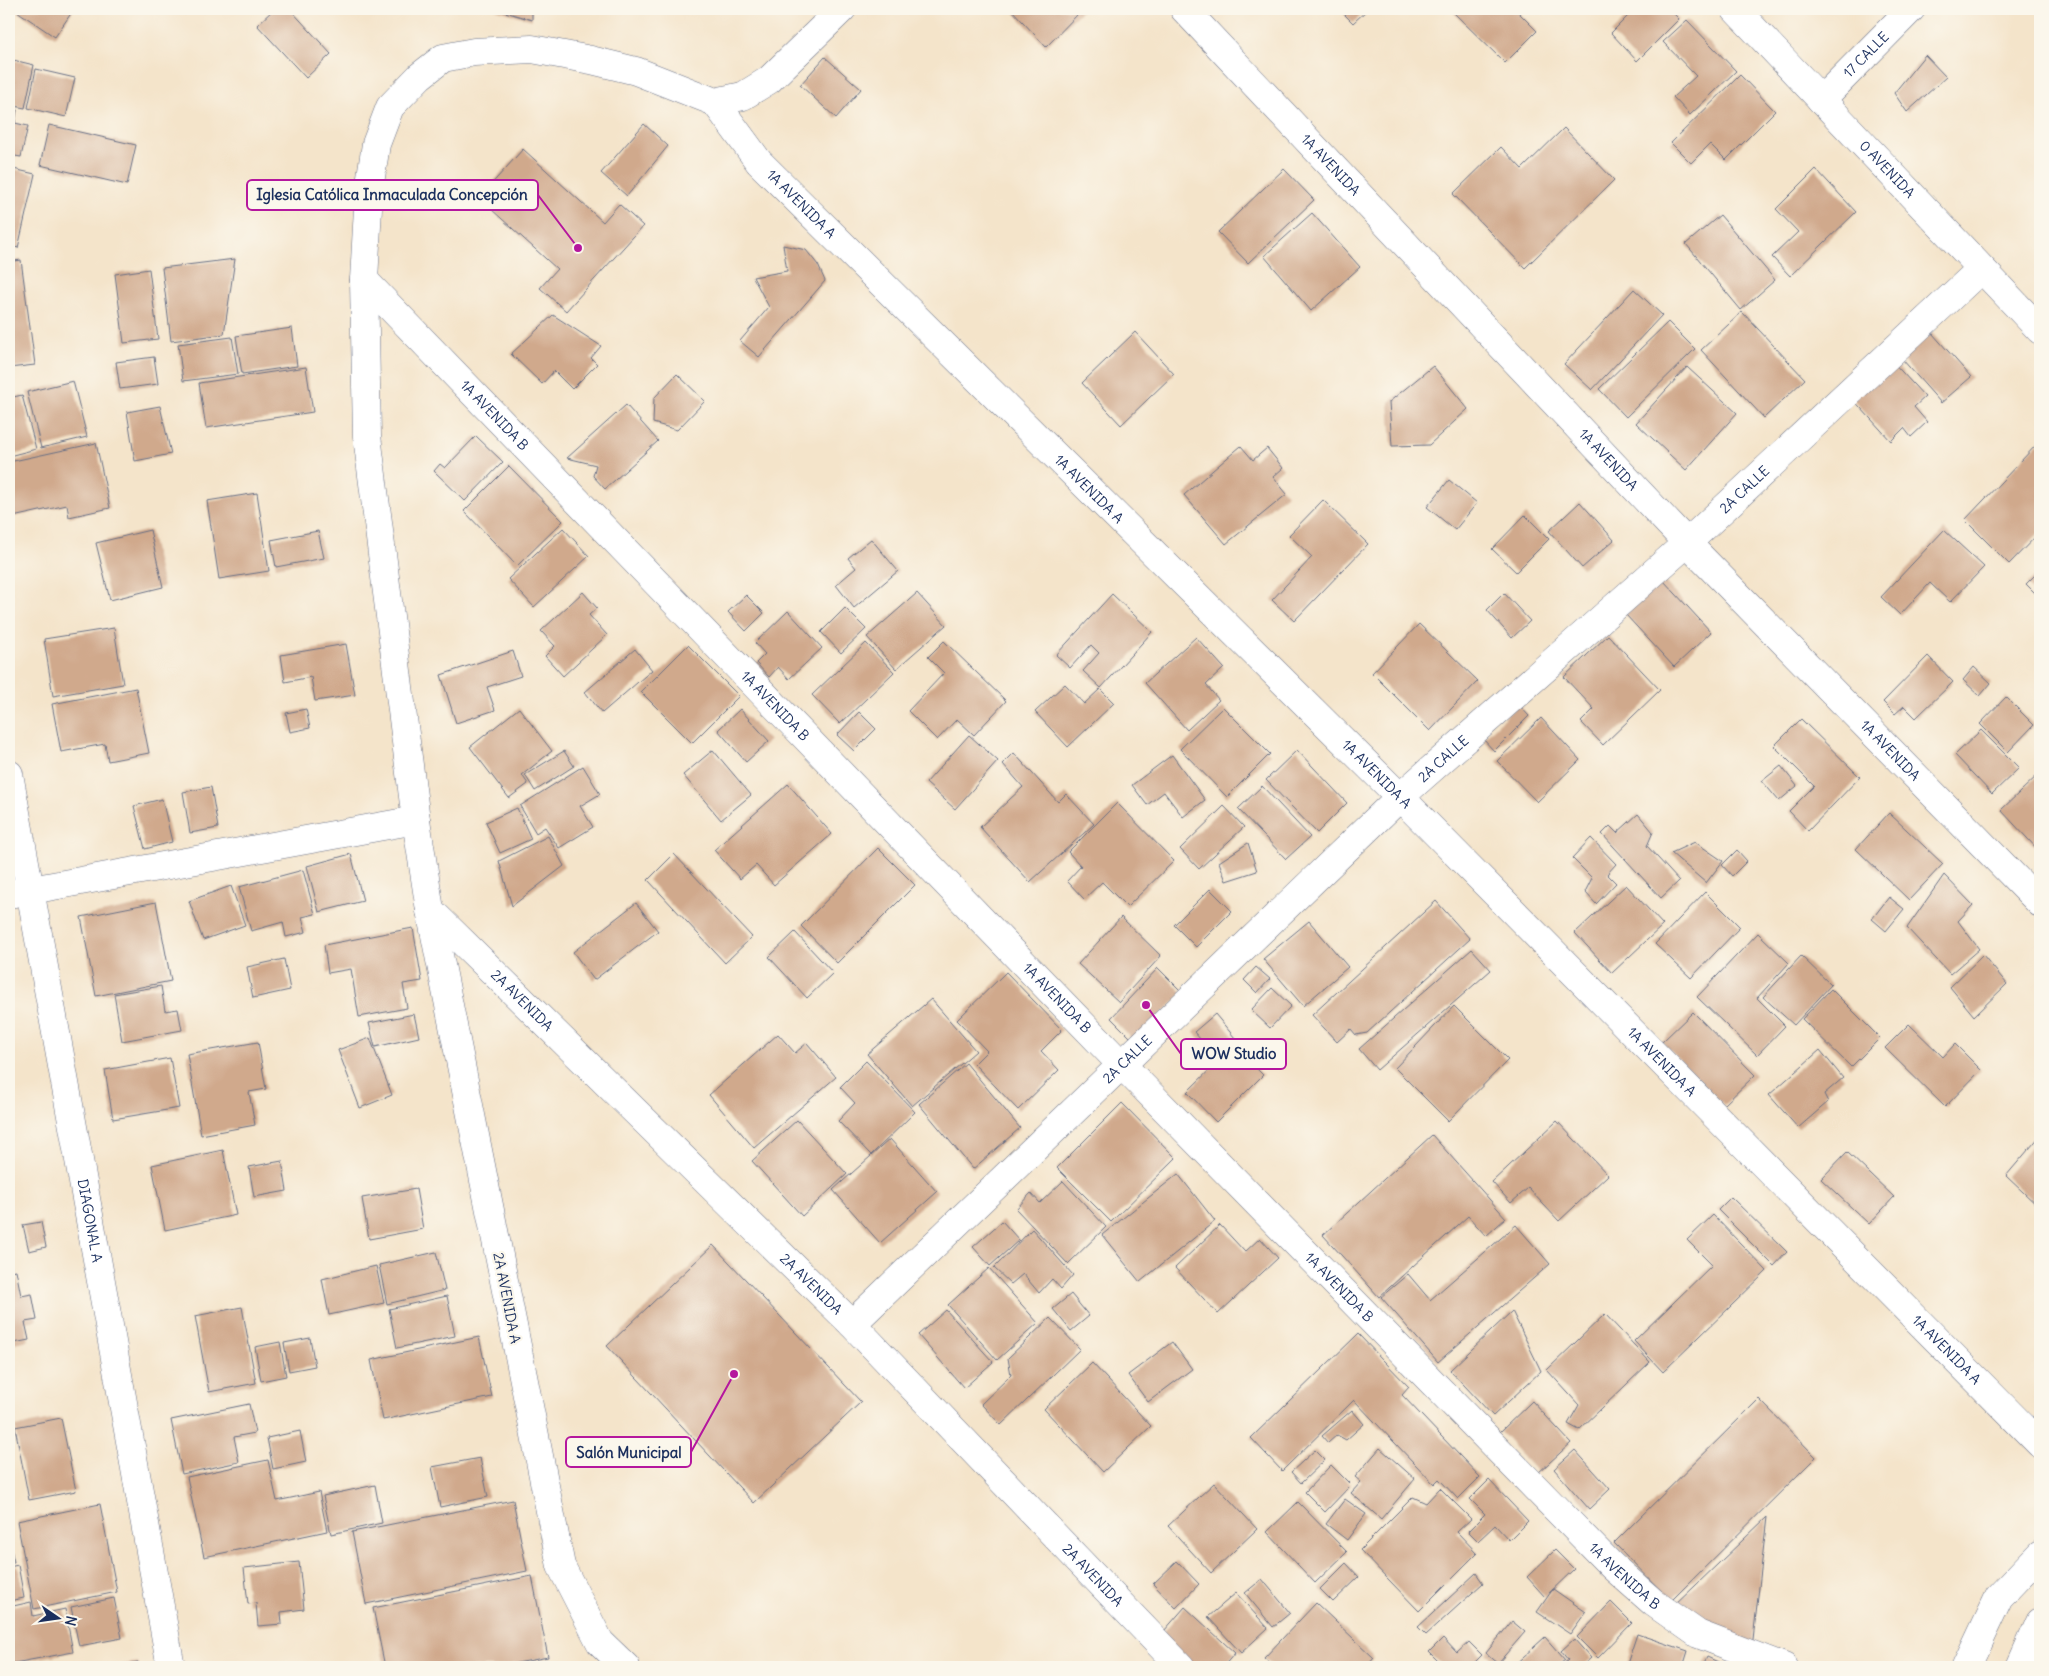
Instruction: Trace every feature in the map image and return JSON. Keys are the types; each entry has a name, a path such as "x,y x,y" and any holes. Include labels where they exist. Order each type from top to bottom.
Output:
{"street":[{"path":"715,102 744,96 769,80 842,9"},
{"name":"1A AVENIDA","path":"1184,9 1687,543 2040,903"},
{"name":"0 AVENIDA","path":"1735,9 2040,330"},
{"name":"17 CALLE","path":"1821,100 1911,9"},
{"name":"2A AVENIDA A","path":"626,1667 600,1642 561,1566 430,910 416,820 367,436 364,280 369,190 376,144 390,107 420,76 444,58 474,52 532,49 636,71 715,102"},
{"name":"1A AVENIDA A","path":"715,102 759,162 1400,796 2040,1444"},
{"name":"2A CALLE","path":"852,1324 1400,796 1687,543 1981,269"},
{"name":"1A AVENIDA B","path":"364,280 1121,1064 1612,1566 1654,1603 1698,1634 1784,1667"},
{"name":"DIAGONAL A","path":"9,774 19,892 171,1667"},
{"path":"19,892 416,820"},
{"name":"2A AVENIDA","path":"430,910 852,1324 1181,1667"},
{"path":"1966,1667 1998,1597 2040,1554"},
{"path":"2020,1667 2040,1622"}],"building":[{"path":"14,9 74,9 55,37"},
{"path":"274,9 290,9 331,54 306,78 257,25"},
{"path":"495,9 532,9 532,20"},
{"path":"1011,9 1081,9 1082,10 1046,47"},
{"path":"1339,9 1368,9 1353,23"},
{"path":"1456,9 1515,9 1537,31 1505,63 1453,12"},
{"path":"1635,9 1669,9 1679,19 1637,61 1611,33"},
{"path":"1687,20 1736,71 1690,115 1673,97 1696,76 1663,42"},
{"path":"1925,55 1946,77 1907,112 1894,93"},
{"path":"825,57 861,89 836,118 800,85"},
{"path":"9,59 34,65 25,108 9,105"},
{"path":"36,69 75,78 66,117 28,108"},
{"path":"1740,75 1775,111 1726,160 1710,144 1691,163 1671,143"},
{"path":"9,108 17,110 15,123 28,126 21,157 9,155"},
{"path":"644,124 668,146 627,196 601,173"},
{"path":"49,125 136,145 127,185 40,165"},
{"path":"1564,128 1614,180 1525,268 1453,194 1501,147 1522,169"},
{"path":"523,149 603,222 619,204 643,226 566,311 540,288 557,269 479,198"},
{"path":"9,168 35,174 18,248 9,245"},
{"path":"1284,169 1314,200 1248,263 1218,232"},
{"path":"1816,169 1856,212 1790,276 1772,257 1798,232 1776,209"},
{"path":"1312,213 1360,267 1311,311 1264,256"},
{"path":"1720,215 1775,280 1741,310 1686,244"},
{"path":"783,245 806,250 818,265 825,281 759,357 740,341 769,307 753,277 787,271"},
{"path":"235,259 224,334 171,341 162,268"},
{"path":"21,260 35,365 9,368 9,262"},
{"path":"149,269 158,339 124,343 115,274"},
{"path":"1634,289 1662,315 1592,390 1564,364"},
{"path":"1742,312 1805,379 1764,418 1701,350"},
{"path":"553,315 601,346 591,358 597,364 572,389 554,371 542,384 511,354"},
{"path":"1668,322 1695,349 1626,417 1599,389"},
{"path":"292,328 297,366 242,374 236,336"},
{"path":"1135,332 1174,374 1121,425 1082,383"},
{"path":"1932,333 1971,377 1941,403 1902,359"},
{"path":"232,337 238,374 183,381 178,344"},
{"path":"154,357 158,384 120,389 116,362"},
{"path":"1890,359 1925,397 1914,407 1927,422 1911,437 1904,428 1891,441 1850,396"},
{"path":"1433,366 1468,409 1429,445 1392,446 1389,402"},
{"path":"306,367 313,412 206,428 199,383"},
{"path":"1687,367 1737,413 1686,470 1636,423"},
{"path":"677,374 705,401 677,430 653,423 654,398"},
{"path":"73,381 87,437 41,448 27,392"},
{"path":"22,395 36,449 9,456 9,398"},
{"path":"626,405 658,441 605,489 593,476 596,465 567,458"},
{"path":"160,406 171,454 135,461 127,412"},
{"path":"476,436 503,462 465,501 434,471 440,464 445,468"},
{"path":"96,443 110,508 69,517 67,505 13,517 9,497 9,462"},
{"path":"2038,443 2040,445 2040,532 2009,564 1965,520"},
{"path":"1241,446 1253,460 1267,448 1283,468 1273,477 1287,494 1226,544 1184,495"},
{"path":"509,466 563,521 517,566 464,511"},
{"path":"1449,480 1477,503 1455,530 1427,507"},
{"path":"257,493 269,571 219,579 207,501"},
{"path":"1323,500 1368,544 1294,621 1272,600 1312,557 1289,535"},
{"path":"1580,502 1614,540 1582,568 1549,531"},
{"path":"1525,515 1549,539 1516,572 1492,549"},
{"path":"563,528 589,556 534,607 508,579"},
{"path":"150,530 163,587 110,600 96,543"},
{"path":"1944,530 1984,567 1950,602 1930,583 1900,615 1881,597"},
{"path":"318,531 324,558 276,567 271,540"},
{"path":"871,539 898,571 854,608 836,585 856,568 848,558"},
{"path":"2040,570 2040,598 2026,584"},
{"path":"1663,580 1711,632 1674,667 1625,614"},
{"path":"583,592 597,608 589,615 607,635 563,676 545,656 555,646 541,631"},
{"path":"917,593 946,625 896,669 867,637"},
{"path":"1504,593 1530,621 1512,638 1487,610"},
{"path":"1112,594 1152,632 1101,688 1083,671 1099,653 1091,645 1070,668 1056,655"},
{"path":"746,595 764,613 746,631 728,612"},
{"path":"845,608 866,629 841,653 821,632"},
{"path":"788,611 822,648 789,679 778,667 769,677 756,663 765,654 755,643"},
{"path":"1419,624 1478,681 1430,731 1372,673"},
{"path":"114,628 123,684 53,696 44,639"},
{"path":"1608,635 1660,690 1603,745 1581,722 1594,709 1564,677"},
{"path":"1196,637 1224,668 1206,685 1219,700 1187,730 1145,683"},
{"path":"944,641 1006,701 974,735 957,719 937,740 908,711 944,673 928,657"},
{"path":"866,643 894,672 840,724 812,695"},
{"path":"346,644 355,695 315,701 311,677 285,682 281,655"},
{"path":"688,645 739,696 692,743 641,692"},
{"path":"635,649 652,670 602,713 585,692"},
{"path":"513,651 521,676 487,687 495,710 456,723 441,675"},
{"path":"1928,656 1953,682 1916,718 1904,706 1895,714 1883,702"},
{"path":"1974,667 1991,683 1980,696 1963,680"},
{"path":"1065,684 1084,704 1100,689 1114,703 1068,747 1035,712"},
{"path":"136,688 149,753 108,761 105,744 61,752 52,704"},
{"path":"2006,697 2034,725 2008,752 1980,724"},
{"path":"1518,704 1529,716 1494,751 1483,739"},
{"path":"1223,707 1270,754 1227,797 1180,749"},
{"path":"519,708 552,751 522,775 528,784 509,798 470,747"},
{"path":"306,709 310,728 290,732 286,713"},
{"path":"740,709 769,741 746,762 718,730"},
{"path":"859,712 876,729 854,751 837,735"},
{"path":"1541,718 1580,760 1537,802 1497,761"},
{"path":"1801,719 1860,777 1808,831 1789,811 1814,786 1774,746"},
{"path":"1981,730 2019,768 1992,794 1955,755"},
{"path":"969,735 998,761 955,809 926,783"},
{"path":"713,750 751,795 721,820 683,775"},
{"path":"1297,750 1347,803 1317,833 1266,780"},
{"path":"564,751 574,766 535,791 525,775"},
{"path":"1014,753 1058,802 1066,794 1094,824 1030,882 980,827 1023,787 1003,764"},
{"path":"1172,755 1205,800 1183,817 1164,792 1147,805 1132,785"},
{"path":"583,766 600,794 580,806 593,827 559,848 545,827 536,833 520,806"},
{"path":"1781,766 1797,786 1779,801 1762,781"},
{"path":"2040,773 2040,852 2001,810"},
{"path":"788,784 832,834 774,885 756,865 740,879 714,850"},
{"path":"1262,786 1310,837 1286,859 1238,809"},
{"path":"211,787 218,828 190,833 183,792"},
{"path":"162,799 172,842 145,849 134,806"},
{"path":"1117,803 1174,861 1127,907 1102,882 1084,899 1067,881 1081,866 1068,852"},
{"path":"1224,806 1244,827 1199,869 1180,849"},
{"path":"517,808 531,839 500,853 486,822"},
{"path":"1889,813 1943,864 1909,900 1856,849"},
{"path":"1638,814 1653,832 1647,846 1679,881 1661,898 1602,834 1610,826 1617,833"},
{"path":"548,836 564,866 512,906 499,861"},
{"path":"1591,838 1616,864 1607,874 1616,883 1596,904 1585,892 1592,878 1572,858"},
{"path":"1695,842 1723,861 1706,883 1671,853"},
{"path":"1248,843 1257,871 1226,881 1219,862"},
{"path":"878,848 915,885 837,963 801,926"},
{"path":"1737,850 1747,861 1732,876 1722,865"},
{"path":"351,854 363,901 319,912 307,866"},
{"path":"674,854 752,937 725,963 648,880"},
{"path":"303,870 315,914 302,917 306,932 286,937 283,922 251,931 239,887"},
{"path":"1944,875 1973,905 1958,921 1979,949 1950,974 1907,928"},
{"path":"1626,885 1663,925 1612,973 1575,933"},
{"path":"231,886 245,925 203,940 189,901"},
{"path":"1210,889 1232,911 1196,947 1174,925"},
{"path":"1705,892 1740,927 1691,978 1655,944"},
{"path":"1889,897 1904,909 1886,931 1872,919"},
{"path":"1436,901 1470,939 1367,1033 1356,1035 1351,1029 1337,1042 1312,1015"},
{"path":"156,902 171,981 96,996 81,917"},
{"path":"636,903 658,931 594,980 573,952"},
{"path":"1121,917 1161,956 1119,1002 1078,964"},
{"path":"1309,921 1348,967 1303,1006 1263,959"},
{"path":"413,928 422,981 403,984 407,1008 359,1017 351,969 328,973 324,945"},
{"path":"795,932 833,973 807,998 769,957"},
{"path":"1758,933 1789,963 1757,998 1785,1026 1757,1055 1697,997"},
{"path":"1472,949 1491,970 1377,1070 1359,1049"},
{"path":"1983,955 2007,984 1974,1016 1950,987"},
{"path":"1801,956 1831,985 1794,1025 1763,997"},
{"path":"284,959 290,990 253,998 247,967"},
{"path":"1256,967 1270,979 1257,993 1244,980"},
{"path":"1158,968 1183,993 1134,1041 1111,1018"},
{"path":"1006,972 1062,1030 1041,1051 1059,1070 1018,1110 974,1064 987,1051 957,1020"},
{"path":"161,986 165,1011 178,1009 182,1030 122,1041 114,994"},
{"path":"1272,988 1291,1006 1270,1028 1251,1010"},
{"path":"1831,989 1880,1038 1851,1067 1802,1019"},
{"path":"931,999 976,1051 912,1106 867,1054"},
{"path":"1454,1006 1508,1060 1448,1121 1395,1068"},
{"path":"1693,1012 1755,1075 1724,1105 1662,1042"},
{"path":"414,1014 419,1037 375,1047 369,1023"},
{"path":"1215,1014 1235,1038 1215,1056 1194,1032"},
{"path":"1909,1024 1943,1057 1955,1044 1981,1070 1945,1107 1885,1048"},
{"path":"778,1034 795,1053 807,1043 836,1077 754,1148 709,1095"},
{"path":"370,1038 392,1095 360,1108 338,1050"},
{"path":"258,1042 266,1089 249,1092 255,1125 201,1135 187,1054"},
{"path":"1234,1046 1263,1075 1216,1122 1187,1092"},
{"path":"1820,1050 1843,1078 1824,1094 1828,1102 1798,1128 1769,1095"},
{"path":"170,1058 179,1108 113,1119 105,1070"},
{"path":"866,1061 915,1112 871,1155 838,1121 855,1103 840,1087"},
{"path":"966,1063 1020,1128 973,1169 919,1104"},
{"path":"1122,1103 1176,1158 1111,1222 1057,1168"},
{"path":"797,1120 847,1174 802,1216 752,1161"},
{"path":"1557,1121 1608,1175 1559,1221 1528,1188 1511,1203 1492,1182"},
{"path":"1432,1135 1506,1218 1486,1236 1468,1216 1379,1297 1323,1235"},
{"path":"2040,1136 2040,1208 2006,1176"},
{"path":"890,1139 937,1192 880,1243 833,1190"},
{"path":"223,1150 236,1215 165,1230 152,1165"},
{"path":"1847,1152 1894,1197 1869,1224 1821,1179"},
{"path":"282,1161 287,1191 254,1197 249,1167"},
{"path":"1178,1174 1215,1221 1140,1282 1102,1235"},
{"path":"1063,1181 1106,1227 1068,1264 1016,1209 1031,1193 1040,1203"},
{"path":"416,1189 423,1229 369,1239 362,1198"},
{"path":"1731,1197 1787,1252 1774,1266 1718,1210"},
{"path":"1713,1215 1767,1271 1663,1372 1634,1341 1712,1265 1687,1240"},
{"path":"1002,1221 1019,1240 990,1266 973,1247"},
{"path":"41,1222 46,1247 29,1251 23,1225"},
{"path":"1220,1225 1245,1252 1260,1238 1278,1258 1218,1314 1175,1268"},
{"path":"1516,1225 1550,1264 1438,1362 1381,1297 1408,1274 1430,1300"},
{"path":"1032,1229 1073,1275 1061,1289 1052,1279 1039,1293 1023,1274 1011,1284 994,1268"},
{"path":"713,1245 861,1402 754,1503 607,1346"},
{"path":"436,1252 445,1290 387,1304 379,1265"},
{"path":"376,1266 384,1303 329,1315 322,1279"},
{"path":"989,1268 1038,1323 997,1360 948,1305"},
{"path":"16,1270 21,1296 32,1294 37,1320 25,1322 29,1340 9,1344 9,1271"},
{"path":"1071,1294 1089,1316 1071,1331 1053,1309"},
{"path":"447,1296 455,1336 397,1348 389,1309"},
{"path":"242,1307 256,1383 209,1392 195,1316"},
{"path":"946,1310 993,1362 964,1388 918,1335"},
{"path":"1512,1311 1541,1371 1493,1416 1450,1370"},
{"path":"1605,1314 1650,1362 1579,1430 1568,1424 1579,1405 1547,1370"},
{"path":"1050,1318 1080,1349 1001,1425 981,1404 1011,1375 1008,1358"},
{"path":"1358,1334 1409,1387 1402,1395 1480,1477 1458,1499 1439,1479 1434,1484 1354,1400 1282,1471 1251,1438"},
{"path":"479,1337 492,1397 383,1420 371,1360"},
{"path":"310,1338 315,1366 289,1371 284,1343"},
{"path":"280,1342 286,1376 261,1381 255,1347"},
{"path":"1172,1342 1192,1369 1148,1402 1128,1375"},
{"path":"1092,1363 1151,1426 1103,1472 1044,1409"},
{"path":"1759,1399 1816,1457 1671,1601 1614,1543"},
{"path":"1532,1401 1571,1443 1538,1473 1500,1432"},
{"path":"249,1404 255,1433 234,1437 239,1462 182,1474 171,1420"},
{"path":"1352,1410 1364,1424 1346,1440 1337,1435 1328,1443 1322,1436"},
{"path":"61,1418 76,1491 29,1500 15,1427"},
{"path":"300,1431 306,1462 273,1469 267,1438"},
{"path":"1380,1448 1415,1479 1381,1519 1351,1493 1361,1482 1355,1477"},
{"path":"1315,1450 1325,1460 1301,1483 1291,1472"},
{"path":"1575,1450 1610,1489 1589,1509 1554,1469"},
{"path":"480,1458 488,1497 440,1507 432,1467"},
{"path":"268,1460 277,1501 319,1492 327,1531 204,1557 187,1477"},
{"path":"1331,1465 1351,1485 1325,1512 1305,1492"},
{"path":"1489,1480 1528,1521 1509,1540 1495,1525 1478,1541 1468,1531 1485,1514 1470,1499"},
{"path":"1214,1483 1257,1529 1211,1573 1168,1526"},
{"path":"375,1485 382,1523 331,1534 323,1496"},
{"path":"1440,1488 1471,1519 1457,1532 1477,1553 1419,1611 1360,1550 1413,1497 1426,1503"},
{"path":"1345,1499 1366,1514 1347,1540 1326,1524"},
{"path":"513,1500 527,1571 366,1604 352,1532"},
{"path":"1298,1502 1347,1552 1315,1583 1267,1532"},
{"path":"100,1504 117,1592 34,1609 17,1521"},
{"path":"1767,1517 1752,1648 1672,1608"},
{"path":"9,1540 14,1562 9,1563"},
{"path":"1555,1550 1574,1569 1545,1597 1527,1577"},
{"path":"1177,1561 1199,1584 1176,1608 1153,1584"},
{"path":"299,1562 304,1609 281,1612 282,1624 258,1626 256,1603 248,1604 244,1568"},
{"path":"1346,1563 1359,1577 1333,1602 1320,1589"},
{"path":"18,1565 24,1598 9,1601 9,1567"},
{"path":"1476,1573 1483,1583 1426,1635 1418,1627"},
{"path":"532,1576 548,1657 497,1667 385,1667 373,1608"},
{"path":"1262,1579 1290,1613 1273,1627 1245,1593"},
{"path":"1553,1589 1586,1612 1570,1634 1537,1612"},
{"path":"1236,1593 1268,1628 1241,1653 1208,1617"},
{"path":"114,1598 122,1638 79,1646 71,1607"},
{"path":"31,1602 33,1616 65,1609 73,1652 9,1664 9,1607"},
{"path":"1611,1602 1632,1623 1598,1658 1577,1637"},
{"path":"1316,1603 1374,1658 1368,1665 1370,1667 1274,1667 1264,1658"},
{"path":"1185,1607 1235,1653 1223,1667 1190,1667 1157,1639"},
{"path":"1512,1621 1525,1632 1498,1663 1486,1653"},
{"path":"1637,1634 1688,1651 1683,1667 1626,1667"},
{"path":"1545,1637 1565,1660 1556,1667 1512,1667"},
{"path":"1443,1638 1457,1653 1469,1642 1482,1655 1470,1667 1444,1667 1429,1652"},
{"path":"1574,1639 1591,1658 1581,1667 1560,1667 1568,1660 1561,1651"},
{"path":"1707,1657 1729,1667 1702,1667"},
{"path":"138,1662 139,1667 114,1667 114,1666"}],"place":[{"name":"Iglesia Católica Inmaculada Concepción","path":"578,248"},
{"name":"WOW Studio","path":"1146,1005"},
{"name":"Salón Municipal","path":"734,1374"}]}
